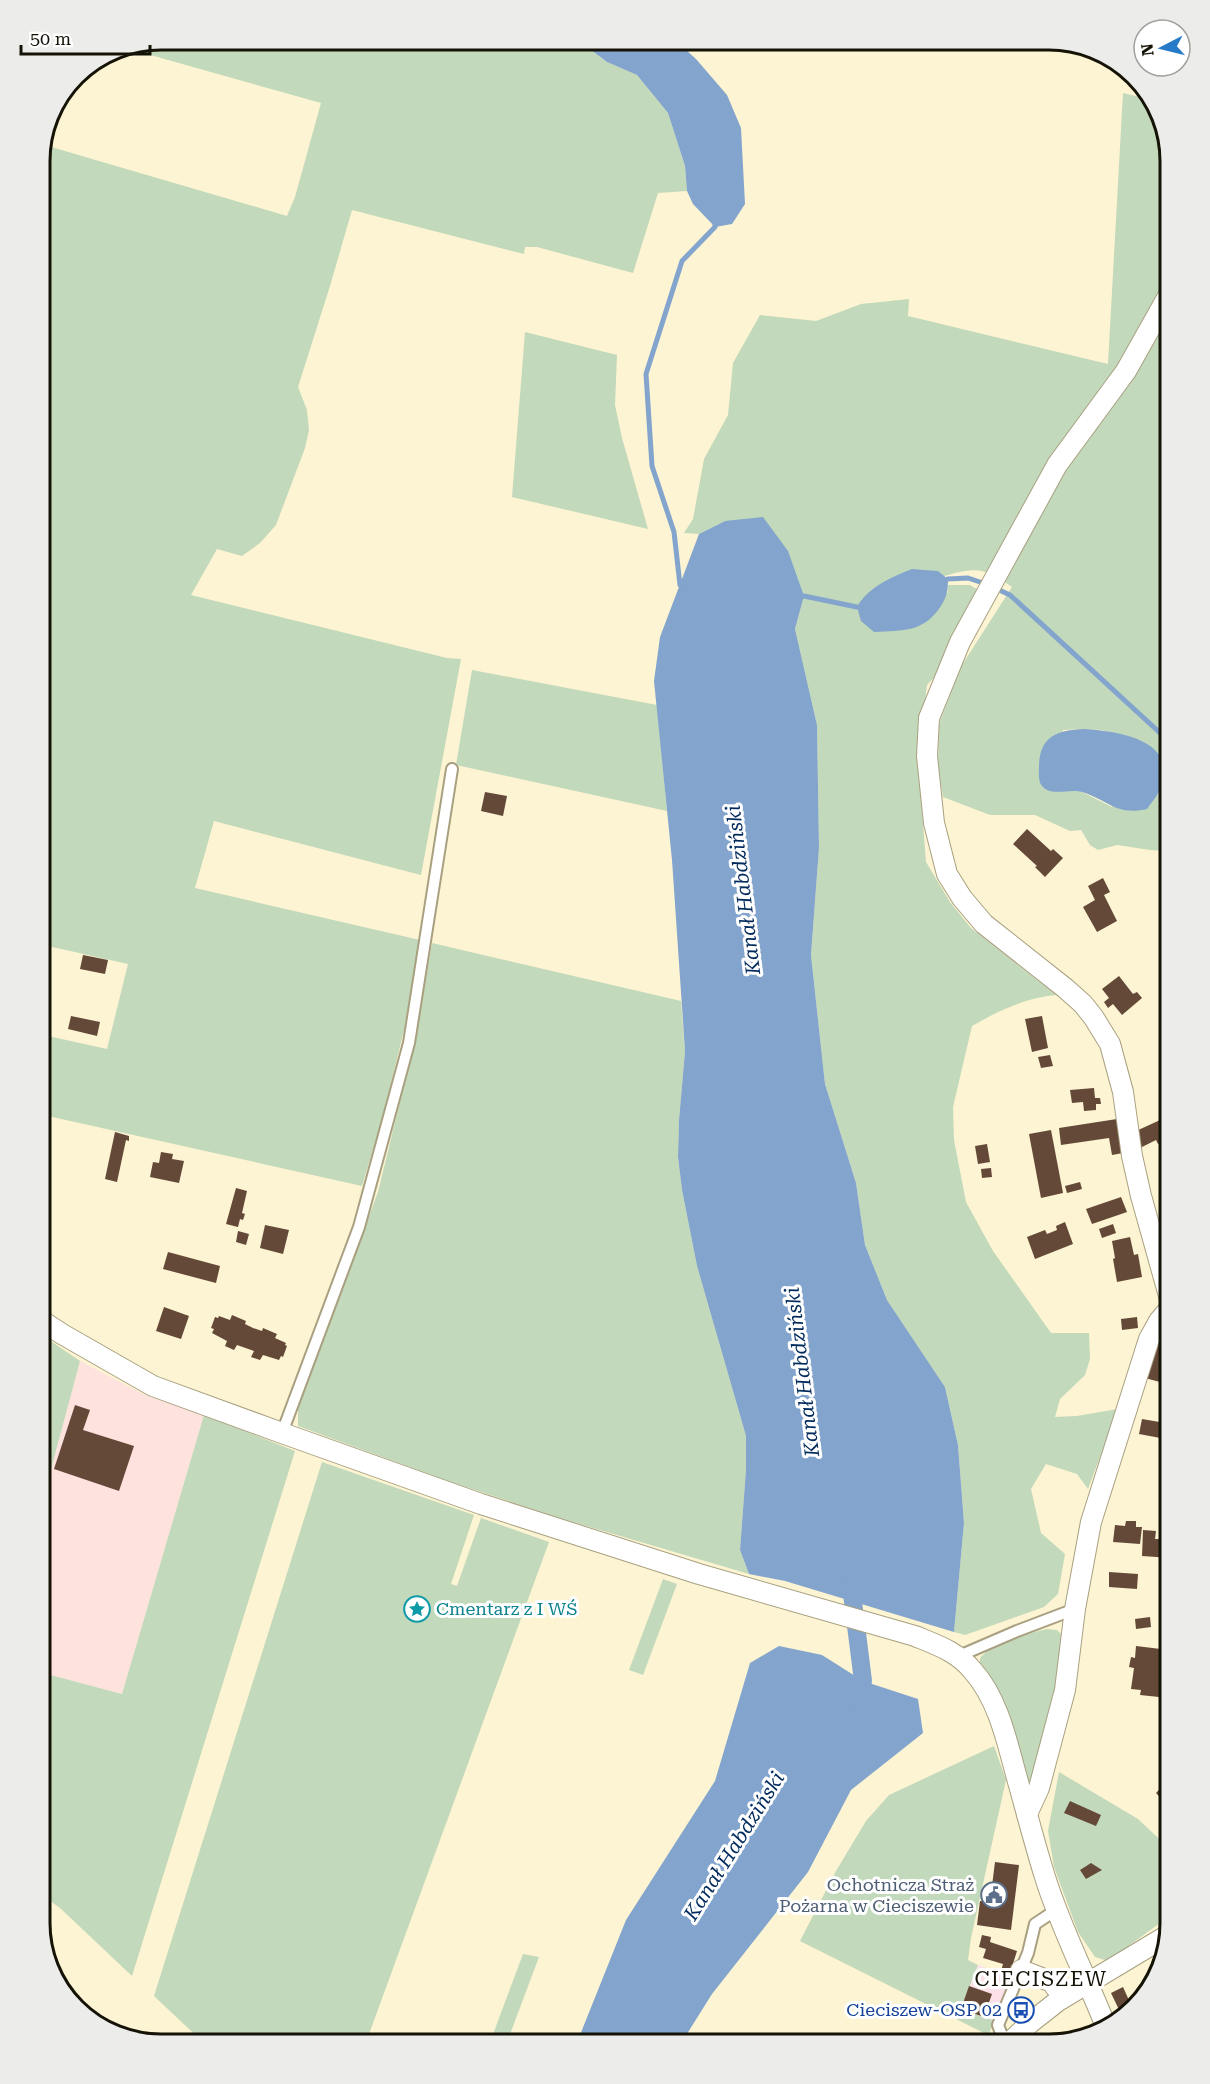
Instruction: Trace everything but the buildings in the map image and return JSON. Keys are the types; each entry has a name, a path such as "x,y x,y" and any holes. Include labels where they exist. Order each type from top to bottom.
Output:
{"street":[{"path":"1160,311 1126,371 1057,465 960,642 929,718 927,756 934,824 947,874 962,898 984,924 1083,1004 1110,1044 1123,1092 1132,1156 1141,1196 1160,1265"},
{"path":"1027,1814 1039,1788 1065,1690 1075,1609 1091,1522 1133,1385 1149,1339 1160,1320"},
{"path":"50,1326 153,1386 461,1498 768,1594 915,1636 959,1656 974,1671 994,1704 1056,1910 1104,2020"},
{"path":"1019,2034 1043,2012 1159,1940"},
{"path":"1021,1970 1052,1982 1056,1988"}],"lane":[{"path":"282,1433 359,1227 409,1043 452,769"},
{"path":"959,1656 1075,1609"},
{"path":"1002,2034 998,2025 1021,1970 1035,1924 1056,1910"}],"shaded area":[{"path":"80,1361 145,1395 204,1415 122,1694 50,1675 50,1473"},
{"path":"978,1965 1012,1976 995,2021 961,2009"}],"green space":[{"path":"590,50 607,62 637,75 668,113 685,166 687,191 658,193 633,273 537,247 525,247 524,254 352,210 298,387 307,410 309,430 305,448 276,525 260,543 242,556 217,549 191,595 447,658 461,659 421,875 214,821 195,888 420,940 405,1026 383,1116 362,1186 50,1116 50,1036 107,1049 128,964 50,946 51,147 287,216 295,197 321,103 138,52"},
{"path":"1123,93 1141,97 1155,125 1160,153 1160,850 1117,845 1098,850 1090,845 1081,830 1070,831 1035,815 990,815 943,797 938,765 939,724 962,665 1012,587 987,572 973,570 944,576 938,571 948,594 948,585 970,585 978,590 938,673 927,685 918,757 926,862 950,902 971,928 1056,995 1013,1006 972,1026 953,1107 954,1140 966,1202 993,1251 1051,1333 1089,1333 1090,1359 1085,1375 1060,1399 1055,1417 1118,1409 1088,1489 1077,1474 1046,1464 1031,1489 1041,1533 1065,1554 1058,1594 1044,1607 965,1635 954,1632 964,1523 958,1445 945,1387 887,1300 865,1245 856,1183 825,1084 811,955 819,848 817,725 795,629 804,596 725,521 699,534 684,533 693,519 704,459 728,415 733,363 760,315 816,321 861,304 909,299 908,316 1108,364","holes":["1063,730 1101,730 1127,736 1112,807 1080,791 1050,791"]},
{"path":"525,332 617,355 615,405 648,529 512,497"},
{"path":"472,670 657,705 667,811 456,765"},
{"path":"432,943 681,1001 685,1051 678,1157 697,1266 746,1436 740,1550 749,1574 566,1520 445,1480 298,1426 298,1407 378,1192 415,1040"},
{"path":"50,1341 80,1361 50,1473"},
{"path":"204,1415 295,1451 132,1976 50,1901 50,1675 122,1694"},
{"path":"322,1462 474,1515 451,1584 457,1586 481,1518 549,1542 369,2034 194,2034 154,1996"},
{"path":"663,1579 677,1584 643,1675 629,1670"},
{"path":"1047,1629 1057,1630 1064,1637 1064,1659 1032,1784 1028,1785 1010,1720 980,1664 980,1659 988,1650 1004,1642"},
{"path":"994,1746 1006,1780 971,1938 968,1960 978,1965 961,2009 995,2021 988,2034 800,1941 836,1871 866,1821 889,1795"},
{"path":"1059,1772 1138,1819 1160,1840 1160,1923 1108,1961 1095,1957 1078,1932 1054,1867 1048,1831"},
{"path":"523,1954 539,1957 510,2034 493,2034"}],"water":[{"path":"591,50 686,50 727,95 741,128 745,204 732,224 715,227 693,204 687,191 685,166 668,113 637,75 607,62"},
{"path":"763,517 788,551 804,596 795,629 817,725 819,848 811,955 825,1084 856,1183 865,1245 887,1300 945,1387 958,1445 964,1523 954,1632 785,1581 749,1574 740,1550 746,1436 697,1266 678,1157 685,1051 672,860 654,681 660,637 699,534 725,521"},
{"path":"912,569 938,571 948,579 947,593 941,606 920,626 904,630 874,632 861,621 857,607 874,588"},
{"path":"1084,729 1112,732 1141,740 1152,748 1160,756 1160,789 1147,809 1136,811 1120,809 1082,792 1055,792 1042,786 1039,777 1042,749 1051,737 1065,731"},
{"path":"779,1646 822,1655 863,1681 918,1699 923,1733 851,1790 808,1872 712,1994 687,2034 580,2034 626,1920 715,1781 750,1663"}],"waterway":[{"path":"684,588 680,585 674,532 652,466 646,374 682,261 715,227 715,221"},
{"path":"948,579 968,578 986,584"},
{"path":"995,588 1010,595 1160,733"},
{"path":"804,596 857,607"},
{"name":"Kanał Habdziński","path":"850,1578 863,1681 850,1702"}],"place":[{"name":"Cmentarz z I WŚ","path":"417,1609"},
{"name":"Ochotnicza Straż Pożarna w Cieciszewie","path":"994,1895"},
{"name":"Cieciszew-OSP 02","path":"1021,2010"}],"district":[{"name":"CIECISZEW","path":"1041,1979"}]}
